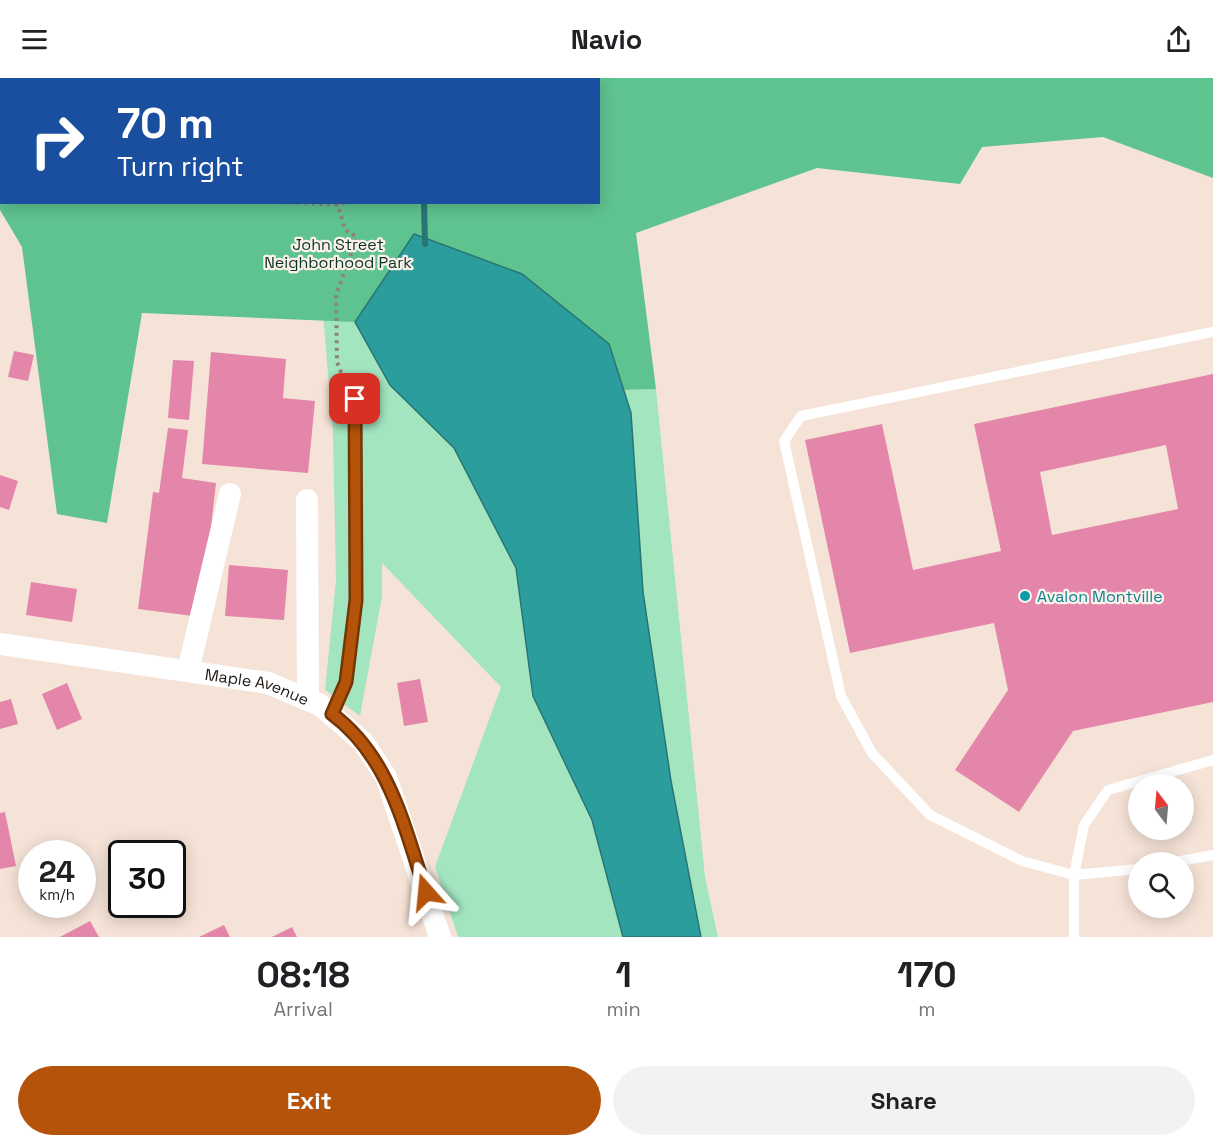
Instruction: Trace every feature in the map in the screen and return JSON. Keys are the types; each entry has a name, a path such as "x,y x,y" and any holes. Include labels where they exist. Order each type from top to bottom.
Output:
{"street":[{"path":"188,671 230,494"},
{"path":"307,500 308,699"},
{"name":"Maple Avenue","path":"0,644 268,683 308,699 332,714 363,742 386,777 440,937"}],"lane":[{"path":"1128,870 1074,875 1022,861 930,814 872,753 841,696 784,441 801,416 1213,332"},
{"path":"332,714 346,682 356,600 355,399"},
{"path":"1074,937 1074,875 1084,825 1108,790 1213,760"},
{"path":"1194,858 1213,855"}],"path":[{"path":"337,204 345,230 357,237 336,295 335,331 337,362 344,384 355,399"}],"green space":[{"name":"John Street Neighborhood Park","path":"600,78 1213,78 1213,178 1103,137 982,147 960,184 817,168 636,233 656,389 552,392 414,234 355,322 142,313 107,523 57,514 22,247 0,210 0,204 600,204"},
{"path":"414,234 552,392 656,389 705,877 718,937 458,937 435,867 501,687 382,563 382,596 360,716 325,690 336,580 333,433 322,303 385,277"}],"water":[{"path":"414,234 522,274 609,344 631,413 643,592 671,781 701,937 623,937 592,820 533,696 516,568 454,448 390,385 355,322"}],"building":[{"path":"14,351 34,355 28,381 8,377"},
{"path":"211,352 286,359 283,398 315,401 308,473 202,464"},
{"path":"173,360 194,361 189,420 168,418"},
{"name":"Avalon Montville","path":"1213,374 1213,702 1073,731 1019,812 955,770 1008,690 994,623 850,653 805,440 882,424 913,570 1001,551 974,424","holes":["1166,445 1178,509 1052,535 1040,472"]},
{"path":"168,428 188,430 182,478 216,483 201,617 138,609 153,492 159,493"},
{"path":"0,475 18,481 9,510 0,507"},
{"path":"229,565 288,570 284,620 225,616"},
{"path":"31,582 77,589 72,622 26,615"},
{"path":"420,679 428,722 404,726 397,683"},
{"path":"67,683 82,719 57,730 42,694"},
{"path":"11,699 18,724 0,729 0,702"},
{"path":"5,812 16,866 0,869 0,813"},
{"path":"90,921 99,937 60,937"},
{"path":"224,925 230,937 199,937"},
{"path":"292,927 297,937 272,937"}],"waterway":[{"path":"424,204 425,244"}],"place":[{"name":"Avalon Montville","path":"1025,596"}],"route":[{"path":"355,399 356,600 346,682 332,714 347,725 363,742 386,777 426,892"}]}
